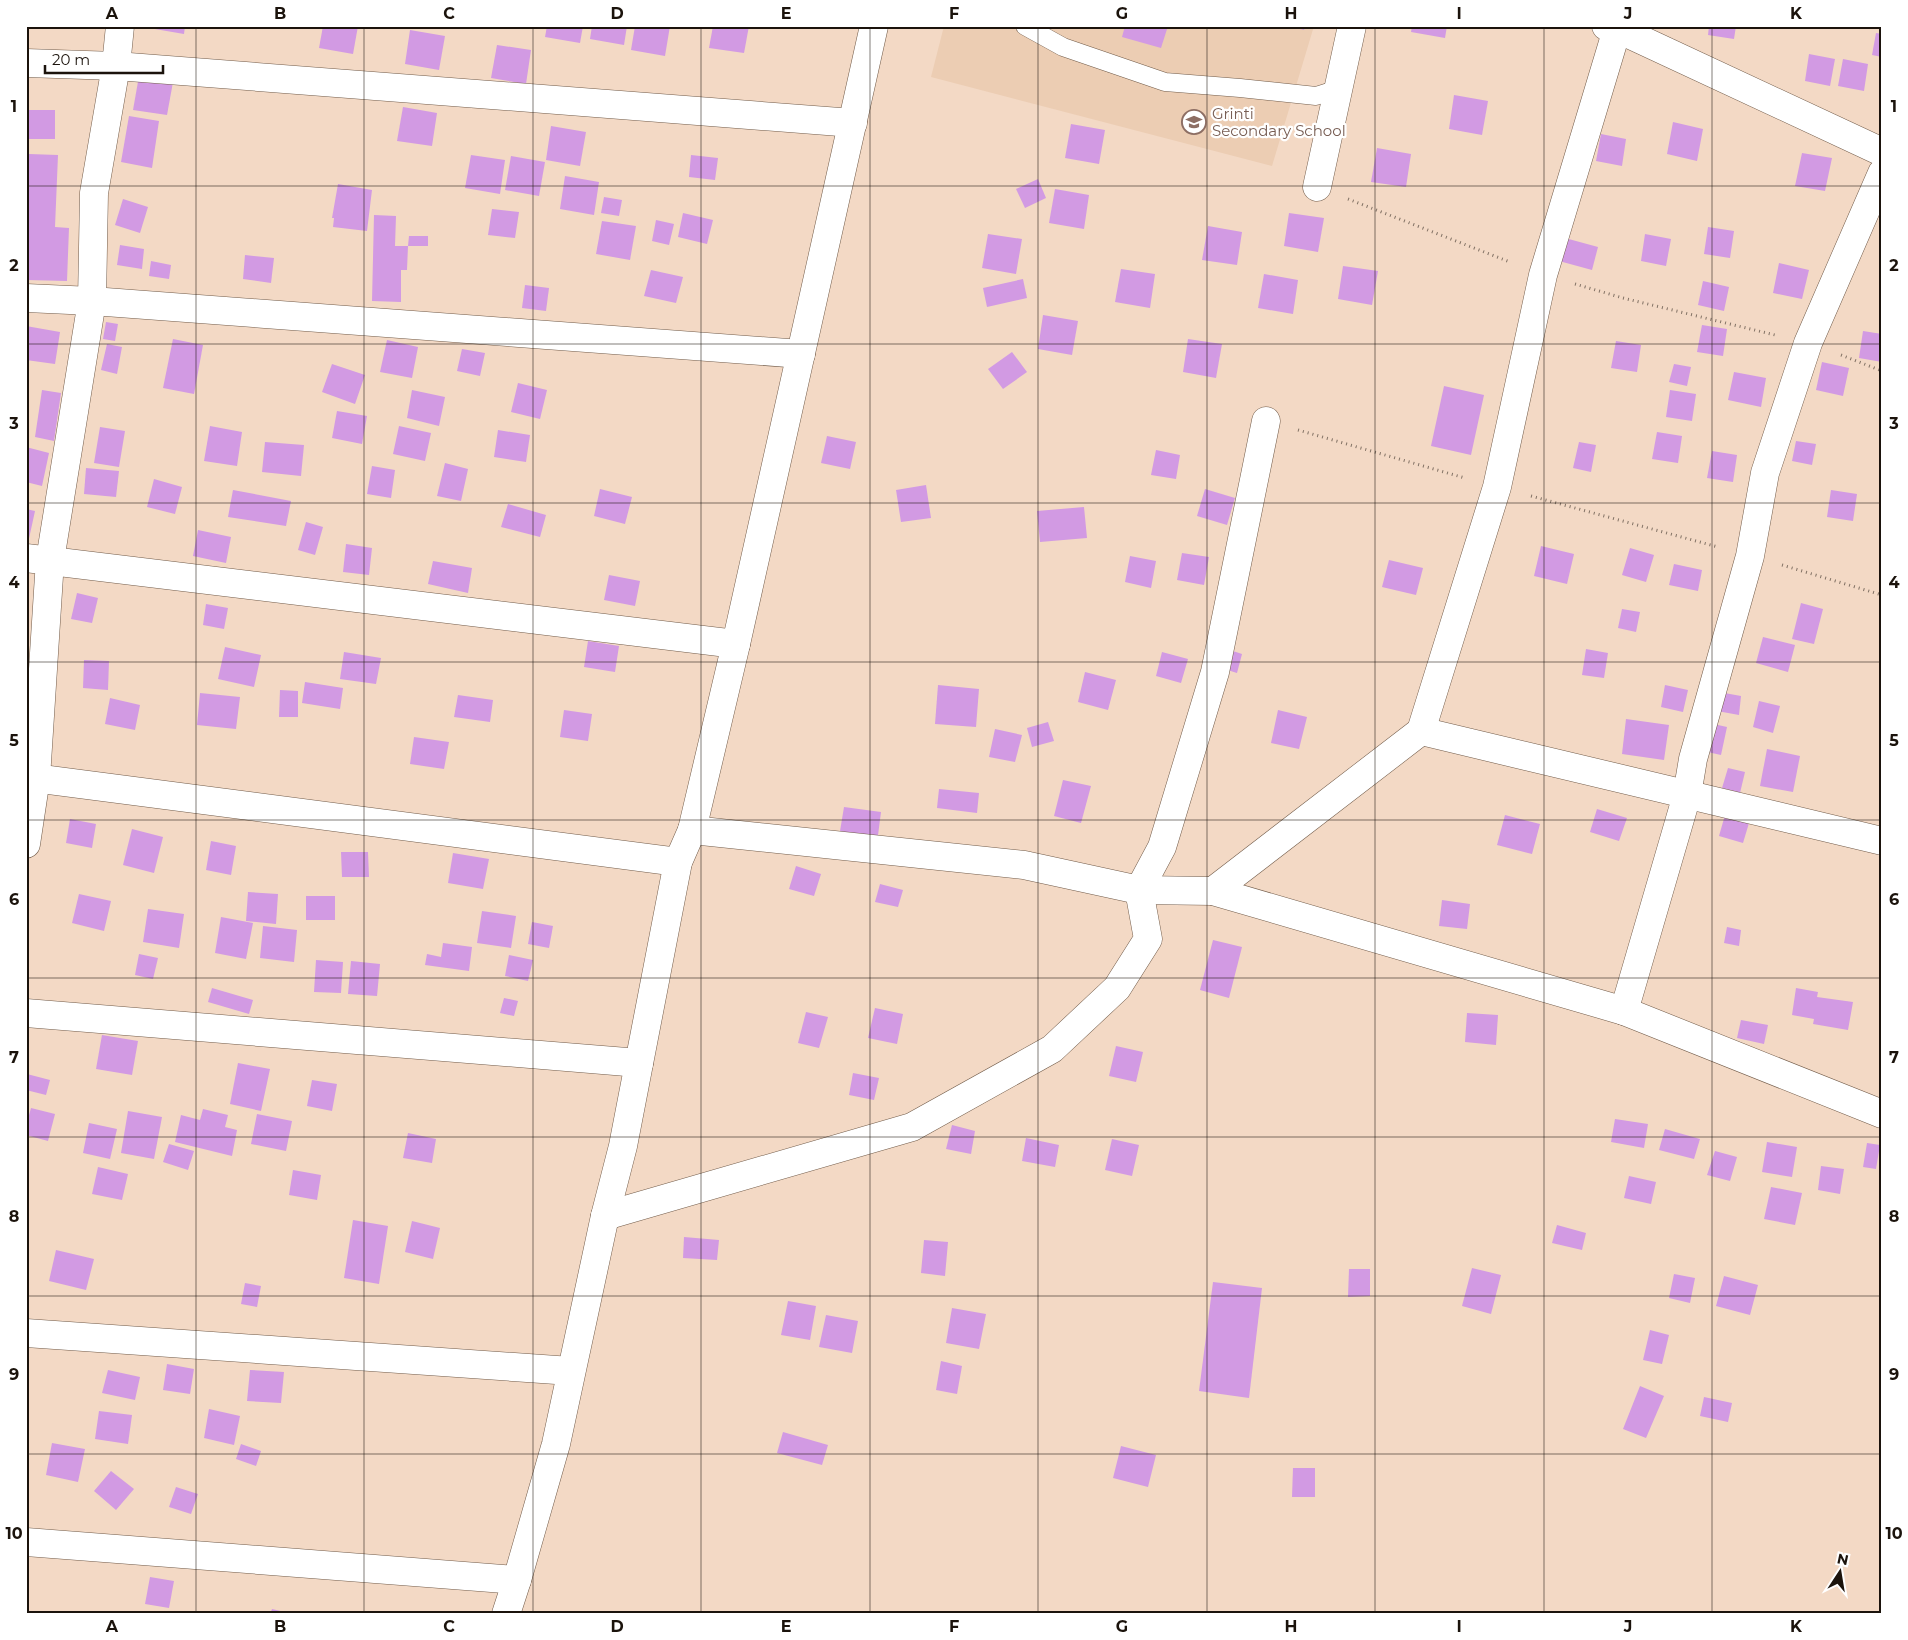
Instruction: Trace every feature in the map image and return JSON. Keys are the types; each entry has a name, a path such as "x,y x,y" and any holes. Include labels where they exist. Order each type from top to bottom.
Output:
{"street":[{"path":"26,844 31,777 38,559 92,301 94,193 116,66 120,26"},
{"path":"506,1614 556,1444 605,1216 623,1146 678,862 692,830 736,644 874,26"},
{"path":"1317,187 1352,26"},
{"path":"1213,891 1421,731 1497,487 1544,275 1614,27 1882,152"},
{"path":"26,62 116,66 853,123"},
{"path":"1624,1011 1687,795 1698,740 1750,556 1765,473 1808,343 1882,173"},
{"path":"26,298 92,301 801,354"},
{"path":"605,1216 912,1127 1052,1049 1117,988 1148,939 1139,890 1162,847 1215,672 1266,421"},
{"path":"38,559 736,644"},
{"path":"1421,731 1882,841"},
{"path":"31,777 678,862"},
{"path":"692,830 1024,865 1139,890 1213,891 1624,1011 1882,1114"},
{"path":"26,1013 639,1063"},
{"path":"26,1333 571,1371"},
{"path":"26,1542 517,1580"}],"lane":[{"path":"1025,26 1063,47 1165,82 1316,96 1338,89"}],"path":[{"path":"1317,187 1544,275 1623,298 1808,343 1882,371"},
{"path":"1266,421 1497,487 1750,556 1882,595"}],"shaded area":[{"name":"Grinti Secondary School","path":"944,26 1314,26 1272,166 931,77"}],"building":[{"path":"149,26 185,26 184,34 149,28"},
{"path":"323,26 358,26 353,54 319,48"},
{"path":"547,26 583,26 580,43 545,37"},
{"path":"592,26 627,26 624,45 590,39"},
{"path":"635,26 670,26 665,56 631,50"},
{"path":"713,26 749,26 744,53 709,48"},
{"path":"1125,26 1168,26 1161,48 1122,37"},
{"path":"1291,26 1305,26 1304,30"},
{"path":"1412,26 1447,26 1445,38 1411,32"},
{"path":"1709,26 1736,26 1734,39 1708,35"},
{"path":"410,30 445,36 439,70 405,64"},
{"path":"1876,33 1882,34 1882,57 1872,55"},
{"path":"497,45 531,50 526,84 491,78"},
{"path":"1809,54 1835,59 1830,86 1805,81"},
{"path":"1843,59 1868,64 1864,91 1838,86"},
{"path":"139,76 173,82 167,115 133,110"},
{"path":"1454,95 1488,101 1482,135 1449,129"},
{"path":"403,107 437,113 432,146 397,141"},
{"path":"26,110 55,110 55,139 26,139"},
{"path":"129,116 159,121 152,168 121,162"},
{"path":"1673,122 1703,129 1697,161 1667,154"},
{"path":"1071,124 1105,130 1099,164 1065,158"},
{"path":"551,126 586,132 580,166 546,160"},
{"path":"1601,134 1626,139 1622,166 1596,161"},
{"path":"1377,148 1411,154 1406,187 1371,182"},
{"path":"1802,153 1832,158 1825,191 1795,186"},
{"path":"29,154 58,155 55,227 69,228 67,281 26,280"},
{"path":"471,155 505,160 500,194 465,188"},
{"path":"691,155 718,158 715,180 689,177"},
{"path":"511,156 545,162 539,196 505,190"},
{"path":"565,176 599,182 594,215 560,209"},
{"path":"1038,179 1046,198 1025,208 1016,189"},
{"path":"338,184 372,190 367,231 333,227 334,218 332,218"},
{"path":"1055,189 1089,195 1084,229 1049,223"},
{"path":"604,197 622,200 619,216 601,213"},
{"path":"123,199 148,207 140,233 115,225"},
{"path":"492,209 519,212 515,238 488,235"},
{"path":"683,213 713,220 707,244 678,237"},
{"path":"1289,213 1324,218 1318,252 1284,246"},
{"path":"374,215 396,216 395,246 408,246 407,270 401,270 401,302 372,301"},
{"path":"656,220 674,224 669,245 652,241"},
{"path":"602,221 636,226 630,260 596,254"},
{"path":"1208,226 1242,232 1237,265 1202,260"},
{"path":"1708,227 1734,231 1730,258 1704,254"},
{"path":"988,234 1022,239 1016,274 982,268"},
{"path":"1645,234 1671,239 1666,266 1641,261"},
{"path":"409,236 428,236 428,246 408,246"},
{"path":"1565,238 1598,247 1592,270 1559,261"},
{"path":"120,245 144,249 142,269 117,265"},
{"path":"245,255 274,258 271,283 243,279"},
{"path":"151,261 171,265 169,279 149,276"},
{"path":"1779,263 1809,270 1802,299 1773,293"},
{"path":"1343,266 1378,271 1372,305 1338,299"},
{"path":"1121,269 1155,274 1150,308 1115,302"},
{"path":"651,270 683,277 676,303 644,296"},
{"path":"1264,274 1298,280 1293,314 1258,308"},
{"path":"1023,279 1027,298 987,307 983,288"},
{"path":"1703,281 1729,287 1724,311 1698,305"},
{"path":"525,285 549,288 546,311 522,308"},
{"path":"1043,315 1078,321 1072,355 1038,349"},
{"path":"106,322 118,324 115,341 103,339"},
{"path":"1702,325 1727,329 1723,356 1697,352"},
{"path":"26,326 60,332 55,364 26,360"},
{"path":"1863,331 1882,334 1882,362 1859,358"},
{"path":"173,339 203,345 194,394 163,388"},
{"path":"1188,339 1222,344 1216,378 1183,372"},
{"path":"387,340 418,347 412,378 380,372"},
{"path":"1616,341 1641,345 1637,372 1611,368"},
{"path":"107,344 122,347 117,374 101,370"},
{"path":"462,349 485,353 480,376 457,371"},
{"path":"1012,352 1027,372 1003,389 988,369"},
{"path":"1822,362 1849,368 1843,396 1816,390"},
{"path":"332,364 365,375 355,404 322,392"},
{"path":"1674,364 1691,367 1687,386 1669,382"},
{"path":"1734,372 1766,378 1761,407 1728,400"},
{"path":"518,383 547,390 540,419 511,412"},
{"path":"1444,386 1484,395 1471,455 1431,446"},
{"path":"42,390 61,393 54,441 35,437"},
{"path":"412,390 445,397 439,426 407,418"},
{"path":"1670,390 1696,394 1692,421 1666,417"},
{"path":"337,411 367,416 362,444 332,438"},
{"path":"210,426 242,432 237,466 204,461"},
{"path":"399,426 431,433 425,461 393,454"},
{"path":"100,427 125,431 119,467 94,463"},
{"path":"498,430 530,435 526,462 494,457"},
{"path":"1657,432 1682,436 1678,463 1652,459"},
{"path":"827,436 856,442 850,469 821,463"},
{"path":"1796,441 1816,444 1812,465 1792,461"},
{"path":"265,442 304,445 301,476 262,472"},
{"path":"1579,442 1596,445 1591,472 1573,468"},
{"path":"26,447 49,453 42,486 26,482"},
{"path":"1156,450 1180,455 1176,479 1151,475"},
{"path":"1712,451 1737,455 1733,482 1707,478"},
{"path":"445,463 468,469 461,501 437,496"},
{"path":"372,466 395,470 391,498 367,494"},
{"path":"86,468 119,471 116,497 84,494"},
{"path":"154,479 182,487 175,514 147,507"},
{"path":"926,485 931,518 901,522 896,490"},
{"path":"600,489 632,497 625,524 594,516"},
{"path":"1205,489 1235,498 1227,525 1197,516"},
{"path":"233,490 291,501 286,526 228,517"},
{"path":"1831,490 1857,494 1853,521 1827,517"},
{"path":"508,504 546,515 540,537 501,527"},
{"path":"1084,507 1087,538 1040,542 1037,511"},
{"path":"26,509 35,511 28,543 26,543"},
{"path":"306,522 323,527 315,555 298,550"},
{"path":"198,530 231,537 226,563 193,556"},
{"path":"346,544 372,548 369,575 343,572"},
{"path":"1541,546 1574,554 1567,584 1534,576"},
{"path":"1630,548 1654,555 1646,582 1622,575"},
{"path":"1182,553 1209,557 1204,585 1177,580"},
{"path":"1130,556 1156,561 1151,588 1125,582"},
{"path":"1389,560 1423,568 1416,595 1382,587"},
{"path":"433,561 472,568 468,593 428,584"},
{"path":"1674,564 1702,570 1698,591 1669,585"},
{"path":"609,575 640,581 635,606 604,600"},
{"path":"77,593 98,598 92,623 71,619"},
{"path":"1801,603 1823,609 1814,644 1792,639"},
{"path":"206,604 228,608 224,629 203,625"},
{"path":"1622,609 1640,612 1636,632 1618,628"},
{"path":"1763,637 1795,645 1788,672 1756,663"},
{"path":"588,641 619,646 615,672 584,667"},
{"path":"225,647 261,655 254,687 218,679"},
{"path":"1227,649 1242,654 1237,673 1221,668"},
{"path":"1586,649 1608,653 1604,678 1582,675"},
{"path":"344,652 381,658 376,684 340,679"},
{"path":"1162,652 1188,659 1181,683 1156,676"},
{"path":"84,660 109,661 108,690 83,688"},
{"path":"1085,672 1116,680 1108,710 1078,702"},
{"path":"305,682 343,688 340,709 302,703"},
{"path":"938,685 979,689 976,727 935,724"},
{"path":"1665,685 1688,690 1683,712 1661,707"},
{"path":"280,690 298,691 298,717 279,717"},
{"path":"1719,692 1741,696 1739,715 1717,711"},
{"path":"200,693 240,697 236,729 197,725"},
{"path":"458,695 493,700 490,722 454,717"},
{"path":"110,698 140,705 135,730 105,724"},
{"path":"1759,701 1780,706 1773,733 1753,727"},
{"path":"564,710 592,714 588,741 560,737"},
{"path":"1278,710 1307,717 1299,749 1271,743"},
{"path":"1626,719 1669,725 1664,760 1622,754"},
{"path":"1048,722 1054,741 1032,747 1027,728"},
{"path":"1709,723 1727,727 1721,755 1703,751"},
{"path":"995,729 1022,735 1015,762 989,757"},
{"path":"414,737 449,742 444,769 410,764"},
{"path":"1767,749 1800,756 1793,792 1760,786"},
{"path":"1728,768 1745,772 1740,793 1722,788"},
{"path":"1063,780 1091,786 1081,823 1054,816"},
{"path":"939,789 979,793 977,813 937,808"},
{"path":"844,807 881,812 877,843 839,837"},
{"path":"1597,809 1627,818 1619,841 1590,832"},
{"path":"1505,815 1540,824 1532,854 1497,845"},
{"path":"1725,815 1749,823 1743,843 1719,836"},
{"path":"70,819 96,824 92,848 66,843"},
{"path":"132,829 163,837 154,873 123,865"},
{"path":"211,841 236,846 231,875 206,870"},
{"path":"341,852 368,852 369,877 342,877"},
{"path":"453,853 489,859 483,889 448,883"},
{"path":"796,866 821,874 814,896 789,889"},
{"path":"880,884 903,890 898,907 875,902"},
{"path":"248,892 278,894 276,924 246,921"},
{"path":"79,894 111,901 104,931 72,923"},
{"path":"306,896 335,896 335,920 306,920"},
{"path":"1442,900 1470,904 1467,929 1439,926"},
{"path":"148,909 184,914 179,948 143,942"},
{"path":"482,911 516,916 511,948 477,943"},
{"path":"221,917 253,923 246,959 215,953"},
{"path":"532,922 553,926 549,948 528,944"},
{"path":"263,926 297,930 294,962 260,958"},
{"path":"1727,927 1741,930 1739,946 1724,943"},
{"path":"1213,940 1242,947 1229,998 1200,990"},
{"path":"443,943 472,947 469,971 425,965 427,954 441,957"},
{"path":"139,954 158,958 153,979 135,975"},
{"path":"509,955 533,960 528,981 505,976"},
{"path":"316,960 343,962 341,993 314,992"},
{"path":"351,961 380,964 377,996 348,994"},
{"path":"212,988 253,1000 249,1014 208,1002"},
{"path":"1796,988 1818,992 1817,997 1853,1002 1848,1030 1813,1024 1814,1019 1792,1015"},
{"path":"504,998 518,1001 514,1016 500,1013"},
{"path":"875,1008 903,1014 897,1044 868,1038"},
{"path":"806,1012 828,1017 819,1048 798,1043"},
{"path":"1467,1013 1498,1015 1496,1045 1465,1042"},
{"path":"1741,1020 1768,1025 1764,1044 1737,1038"},
{"path":"102,1035 138,1041 132,1075 96,1069"},
{"path":"1116,1046 1143,1052 1136,1082 1109,1076"},
{"path":"238,1063 270,1069 261,1111 230,1104"},
{"path":"853,1073 879,1078 874,1100 849,1095"},
{"path":"27,1074 50,1080 46,1095 26,1090"},
{"path":"312,1080 337,1084 332,1111 307,1106"},
{"path":"31,1108 55,1114 48,1141 26,1135 26,1126"},
{"path":"203,1109 228,1115 225,1127 237,1130 232,1156 175,1142 181,1115 200,1120"},
{"path":"128,1111 162,1117 154,1159 121,1153"},
{"path":"257,1114 292,1121 286,1151 251,1144"},
{"path":"1615,1119 1648,1124 1644,1148 1611,1142"},
{"path":"89,1123 117,1129 110,1159 83,1153"},
{"path":"952,1125 975,1131 971,1154 946,1149"},
{"path":"1665,1129 1700,1139 1694,1159 1659,1150"},
{"path":"408,1133 436,1139 432,1163 403,1158"},
{"path":"1026,1138 1059,1145 1055,1167 1022,1161"},
{"path":"1112,1139 1139,1145 1132,1176 1105,1170"},
{"path":"1767,1142 1797,1147 1792,1177 1762,1172"},
{"path":"1867,1143 1880,1145 1876,1169 1863,1167"},
{"path":"169,1144 194,1151 188,1170 163,1162"},
{"path":"1715,1151 1737,1157 1730,1181 1707,1175"},
{"path":"1821,1166 1844,1169 1840,1194 1818,1190"},
{"path":"98,1167 128,1174 122,1200 92,1194"},
{"path":"293,1170 321,1175 317,1200 289,1195"},
{"path":"1629,1176 1656,1182 1651,1204 1624,1198"},
{"path":"1771,1187 1802,1193 1795,1225 1764,1219"},
{"path":"353,1220 388,1226 379,1284 344,1278"},
{"path":"412,1221 440,1228 433,1259 405,1252"},
{"path":"1557,1225 1586,1233 1582,1250 1552,1243"},
{"path":"684,1237 719,1240 717,1260 683,1258"},
{"path":"924,1240 948,1242 945,1276 921,1273"},
{"path":"56,1250 94,1259 86,1290 49,1281"},
{"path":"1472,1268 1501,1275 1491,1314 1462,1306"},
{"path":"1349,1269 1370,1269 1370,1296 1348,1297"},
{"path":"1674,1274 1695,1278 1690,1303 1669,1298"},
{"path":"1724,1276 1758,1285 1750,1315 1716,1306"},
{"path":"1213,1282 1262,1288 1249,1398 1199,1391"},
{"path":"245,1283 261,1286 257,1307 241,1304"},
{"path":"788,1301 816,1306 810,1340 781,1335"},
{"path":"952,1308 986,1314 979,1349 946,1343"},
{"path":"826,1315 858,1321 852,1353 819,1347"},
{"path":"1650,1330 1669,1335 1662,1364 1643,1360"},
{"path":"941,1361 962,1366 957,1394 936,1390"},
{"path":"167,1364 194,1369 190,1394 163,1390"},
{"path":"108,1370 140,1377 135,1400 102,1393"},
{"path":"250,1370 284,1372 281,1403 247,1401"},
{"path":"1640,1386 1664,1396 1646,1438 1623,1429"},
{"path":"1704,1397 1732,1403 1728,1422 1700,1416"},
{"path":"209,1409 240,1416 234,1445 204,1438"},
{"path":"99,1411 132,1415 128,1444 95,1439"},
{"path":"783,1432 828,1445 822,1465 777,1453"},
{"path":"52,1443 85,1449 78,1482 46,1475"},
{"path":"241,1444 261,1451 256,1466 236,1459"},
{"path":"1121,1446 1156,1455 1148,1487 1113,1478"},
{"path":"1293,1468 1315,1468 1315,1497 1292,1497"},
{"path":"111,1471 134,1489 116,1510 94,1491"},
{"path":"176,1487 198,1494 191,1514 169,1507"},
{"path":"150,1577 174,1581 169,1608 145,1604"},
{"path":"272,1609 289,1613 289,1614 270,1614"}],"place":[{"name":"Grinti Secondary School","path":"1194,122"}]}
